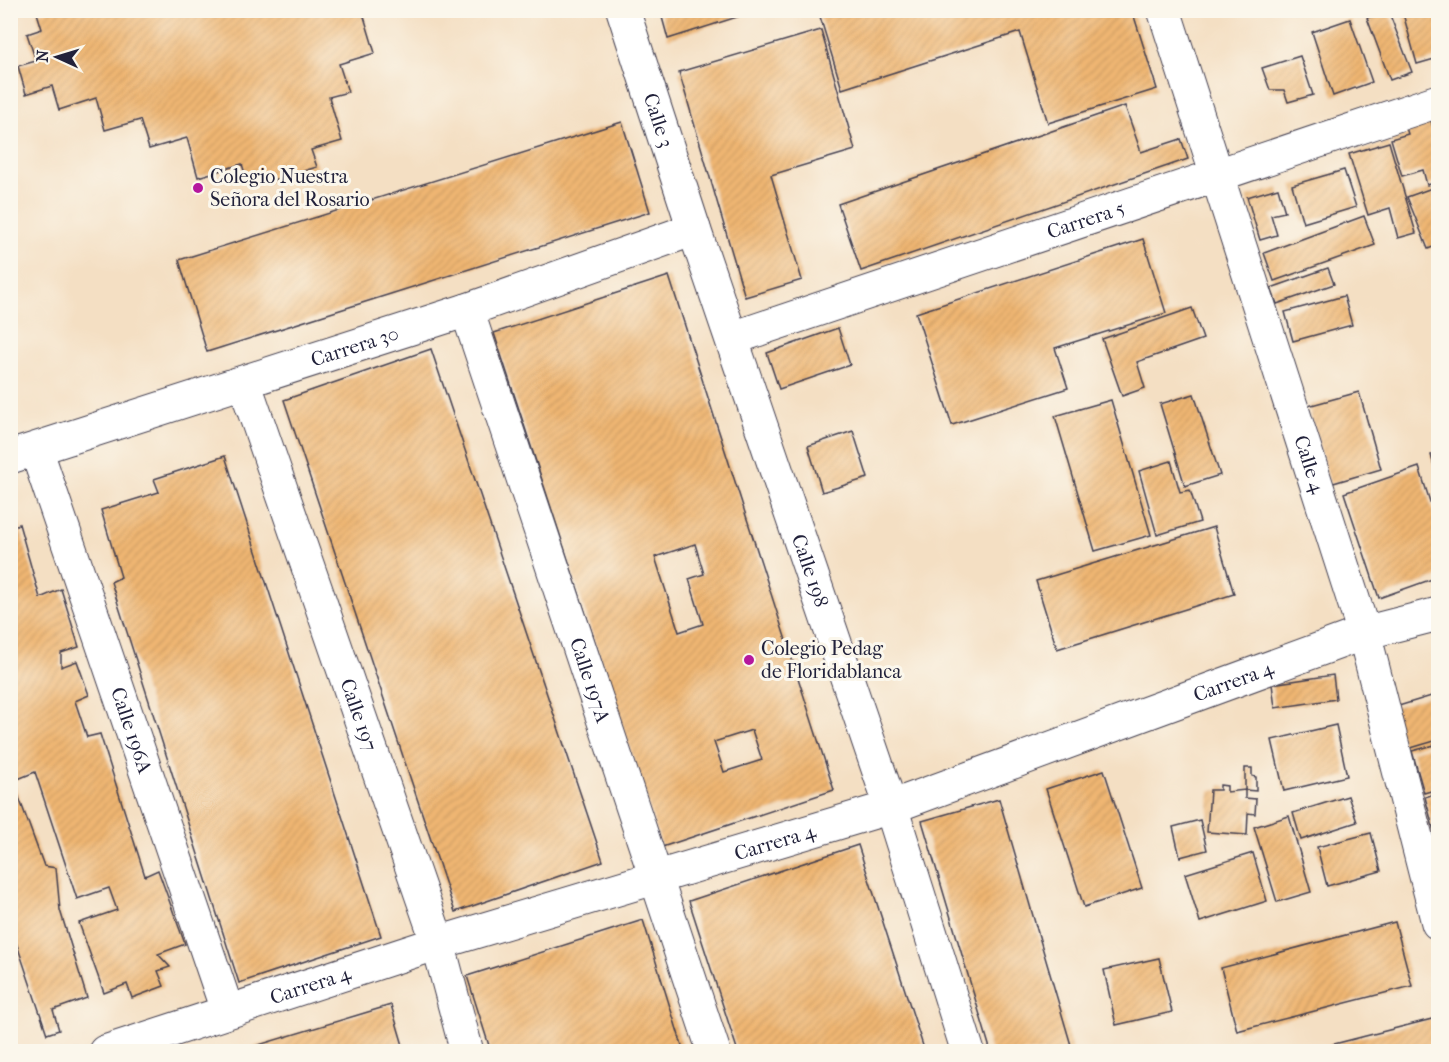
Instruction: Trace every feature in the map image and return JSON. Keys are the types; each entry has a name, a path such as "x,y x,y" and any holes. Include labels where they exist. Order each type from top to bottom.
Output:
{"street":[{"name":"Calle 3","path":"623,10 694,229"},
{"name":"Calle 4","path":"1164,10 1364,633 1438,923"},
{"name":"Carrera 5","path":"733,338 1438,101"},
{"name":"Carrera 30","path":"23,453 466,310 694,229"},
{"name":"Calle 198","path":"694,229 891,807 968,1052"},
{"name":"Calle 197A","path":"466,310 714,1052"},
{"name":"Calle 197","path":"244,382 438,943 467,1052"},
{"name":"Calle 196A","path":"23,453 227,1010"},
{"name":"Carrera 4","path":"105,1052 227,1010 438,943 891,807 1364,633 1438,614"}],"building":[{"path":"50,10 362,10 375,53 339,64 348,92 329,97 342,141 311,150 317,167 249,187 242,164 198,177 187,138 149,149 140,120 105,130 96,98 59,110 52,86 26,94 18,66 36,61 27,34 42,29 37,13"},
{"path":"660,10 755,10 756,11 668,39"},
{"path":"818,10 1077,10 1078,14 1088,10 1132,10 1157,89 1048,123 1020,32 842,89"},
{"path":"1388,10 1412,72 1390,80 1367,18"},
{"path":"1402,10 1438,10 1438,58 1417,64"},
{"path":"1350,19 1372,82 1333,96 1312,32"},
{"path":"821,30 855,150 771,175 802,280 745,297 679,72"},
{"path":"1300,56 1313,95 1288,102 1284,90 1270,90 1262,68"},
{"path":"1125,106 1141,152 1181,139 1188,159 861,271 838,204"},
{"path":"1429,113 1438,146 1438,182 1427,185 1423,170 1402,176 1391,139 1408,134 1404,121"},
{"path":"622,122 650,212 207,352 179,260"},
{"path":"1389,142 1416,233 1398,238 1390,208 1368,215 1349,154"},
{"path":"1344,170 1356,207 1303,223 1292,185"},
{"path":"1278,188 1285,212 1271,215 1277,235 1260,240 1247,197"},
{"path":"1432,188 1438,205 1438,245 1428,249 1407,197"},
{"path":"1364,216 1375,245 1274,281 1264,253"},
{"path":"1143,239 1166,313 1055,348 1068,388 952,425 916,313"},
{"path":"1328,268 1334,284 1277,304 1271,288"},
{"path":"669,276 834,790 662,847 494,333","holes":["695,544 704,574 689,579 703,624 679,632 655,557","752,730 762,760 724,772 714,742"]},
{"path":"1344,296 1352,325 1293,341 1285,312"},
{"path":"1192,308 1203,339 1137,362 1145,388 1122,396 1102,339"},
{"path":"838,328 850,365 779,389 767,353"},
{"path":"431,349 603,861 455,912 284,400"},
{"path":"1359,392 1381,469 1330,484 1308,406"},
{"path":"1194,394 1220,475 1185,486 1160,404"},
{"path":"1111,400 1151,535 1095,551 1055,416"},
{"path":"853,431 868,478 822,492 808,446"},
{"path":"1438,453 1438,480 1431,455"},
{"path":"225,456 381,936 239,983 111,582 121,577 101,510 159,492 154,479"},
{"path":"1171,461 1180,492 1190,490 1200,522 1157,535 1139,471"},
{"path":"1419,467 1438,527 1438,577 1379,598 1344,493"},
{"path":"11,517 14,527 19,524 40,598 61,589 79,647 61,653 61,667 77,661 89,695 75,701 87,737 100,734 145,876 158,870 185,944 158,954 170,967 158,971 164,986 132,998 127,984 104,993 79,923 117,910 109,888 77,899 35,772 13,781 44,866 56,868 60,910 87,998 53,1010 59,1030 47,1034 10,924"},
{"path":"1214,527 1234,594 1057,649 1036,581"},
{"path":"1333,675 1336,699 1275,708 1272,684"},
{"path":"1438,694 1438,740 1404,750 1392,708"},
{"path":"1336,725 1347,776 1284,791 1272,740"},
{"path":"1438,744 1438,789 1424,793 1412,751"},
{"path":"1245,768 1252,768 1252,776 1256,777 1256,791 1245,790"},
{"path":"1104,770 1142,888 1084,907 1046,789"},
{"path":"1220,785 1227,786 1227,792 1245,790 1245,798 1256,799 1255,814 1248,813 1247,835 1207,832 1210,790 1220,790"},
{"path":"1438,793 1438,830 1434,831 1425,797"},
{"path":"1348,796 1357,822 1301,840 1293,813"},
{"path":"999,799 1073,1052 991,1052 922,821"},
{"path":"1289,816 1311,892 1277,902 1254,827"},
{"path":"1200,820 1207,850 1180,857 1173,827"},
{"path":"1371,833 1381,871 1327,886 1317,847"},
{"path":"858,845 925,1052 738,1052 689,901"},
{"path":"1253,853 1267,901 1200,922 1185,874"},
{"path":"643,920 684,1052 491,1052 467,976"},
{"path":"1395,922 1412,986 1237,1031 1221,968"},
{"path":"1159,958 1172,1012 1116,1025 1104,970"},
{"path":"391,1005 405,1052 239,1052 239,1051"},
{"path":"1436,1018 1438,1052 1303,1052"}],"place":[{"name":"Colegio Nuestra Señora del Rosario","path":"198,188"},
{"name":"Colegio Pedag de Floridablanca","path":"749,660"}]}
